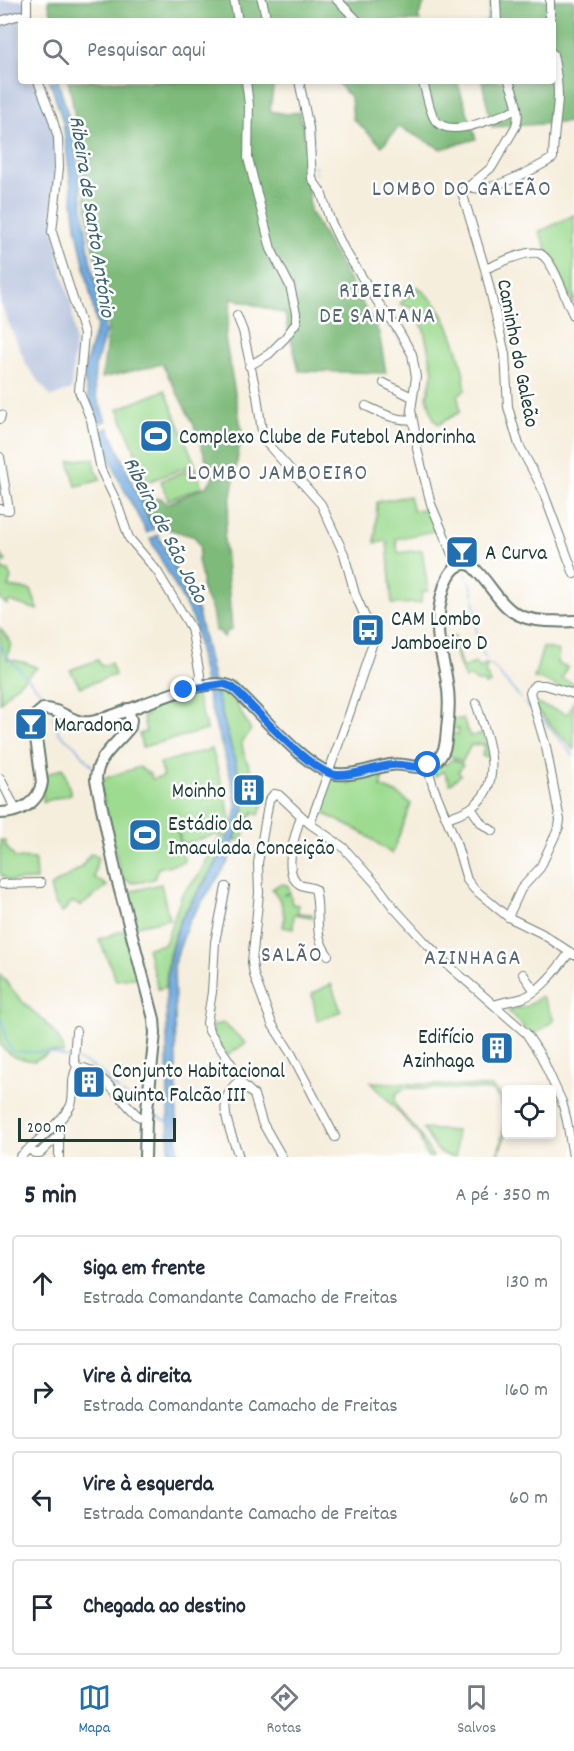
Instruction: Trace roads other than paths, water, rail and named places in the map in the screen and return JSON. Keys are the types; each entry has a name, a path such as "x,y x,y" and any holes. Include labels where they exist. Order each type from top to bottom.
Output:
{"main road":[{"path":"0,813 16,810 35,800 41,790 34,723 38,713 43,709 50,709 73,720 87,722 176,692 224,684 232,687 306,759 328,773 348,774 395,764 414,768 428,765 441,755 446,744 449,696 438,623 450,572 460,565 469,564 515,615 529,620 574,621"},
{"path":"128,709 131,725 100,762 96,770 96,780 121,894 154,1019 154,1048 146,1119 145,1157"}],"street":[{"path":"27,0 27,18"},
{"path":"234,0 237,18"},
{"path":"262,0 266,18"},
{"path":"337,0 355,18"},
{"path":"496,0 497,18"},
{"path":"550,0 550,18"},
{"path":"0,21 20,15 24,18"},
{"path":"471,187 480,189 535,170 553,159 558,94 556,78"},
{"path":"39,84 58,138 58,168 52,232 84,334 79,391 91,420 101,470 117,503 129,538 157,571 191,628 202,687"},
{"path":"246,84 249,105 248,158 271,249 290,286 296,313 296,323 285,338 269,354 249,366"},
{"path":"300,84 309,128 312,179 321,192 344,249 412,354 416,377 412,397 412,419 426,487 450,553 460,565"},
{"path":"423,84 433,117 438,124 447,128 457,129 518,109"},
{"path":"471,187 497,160 516,126 518,109 509,84"},
{"name":"Caminho do Galeão","path":"471,187 462,192 485,269 505,354 508,407 519,446 541,486 574,574"},
{"path":"485,269 532,253 541,254 550,263 574,316"},
{"path":"237,316 243,331 257,396 262,439 321,504 344,554 355,594 372,636 372,650 310,824"},
{"path":"384,383 412,397"},
{"path":"366,406 400,419 412,419"},
{"path":"0,457 4,510"},
{"path":"508,917 520,889 540,868 560,820 546,747 530,693 531,688 541,684 574,694"},
{"path":"447,818 471,808 480,800 492,766 491,750 476,703"},
{"path":"428,765 433,786 447,818 467,880 482,898 508,917 542,933 572,953 547,981 524,998 495,1005"},
{"path":"0,778 16,810"},
{"path":"335,1137 292,1055 272,1024 254,975 252,962 259,892 258,863 270,797 274,794 279,795 310,824 344,847 394,909 424,941 526,1033 534,1043 571,1119 573,1157"},
{"path":"471,808 482,824 493,831"},
{"path":"301,816 291,848 293,877 300,885 315,888 318,897 317,929 320,944 327,955"},
{"path":"1,884 40,883"},
{"path":"226,887 215,942 212,992 207,1023 209,1031 238,1074 239,1081 254,1095 262,1122 282,1157"},
{"path":"523,974 534,990"},
{"path":"20,1157 69,1109 74,1092 76,1031"},
{"path":"76,1068 83,1066 94,1072 138,1116 146,1119"},
{"path":"239,1081 231,1087 226,1095 225,1103 225,1113 239,1157"},
{"path":"55,1124 59,1135 59,1157"},
{"path":"30,1147 34,1153 40,1153 59,1135"}],"water":[{"path":"51,84 59,84 73,132 90,259 102,305 105,334 95,367 94,385 106,421 97,424 84,381 85,367 97,326 76,226 63,122"},
{"path":"109,428 154,529 147,533 118,478 100,431"},
{"path":"158,535 198,612 214,683 205,684 194,621 150,539"},
{"path":"215,688 244,794 244,809 227,864 189,921 174,963 178,1157 169,1157 166,990 170,955 180,921 216,865 230,831 234,830 236,802 206,689"}],"waterway":[{"name":"RIBEIRA DE SANTANA","path":"310,116 314,147"},
{"name":"RIBEIRA DE SANTANA","path":"316,190 335,239"},
{"name":"RIBEIRA DE SANTANA","path":"373,302 384,317"},
{"name":"RIBEIRA DE SANTANA","path":"394,330 401,342"},
{"name":"RIBEIRA DE SANTANA","path":"463,570 468,579"},
{"name":"RIBEIRA DE SANTANA","path":"469,581 474,599 478,640 486,658"},
{"path":"0,645 7,656 47,699"},
{"name":"RIBEIRA DE SANTANA","path":"491,664 521,699"},
{"name":"RIBEIRA DE SANTANA","path":"525,703 530,709"},
{"path":"53,717 59,733 74,745 93,767"},
{"name":"RIBEIRA DE SANTANA","path":"542,719 574,756"},
{"path":"0,1018 7,1042 14,1052 48,1052 69,1058"},
{"path":"77,1060 100,1072 118,1090"},
{"path":"122,1093 143,1107"},
{"path":"152,1113 168,1122"}],"place":[{"name":"Complexo Clube de Futebol Andorinha","path":"156,436"},
{"name":"A Curva","path":"462,552"},
{"name":"CAM Lombo Jamboeiro D","path":"368,630"},
{"name":"Maradona","path":"31,724"},
{"name":"Moinho","path":"249,790"},
{"name":"Estádio da Imaculada Conceição","path":"145,835"},
{"name":"Edifício Azinhaga","path":"497,1048"},
{"name":"Conjunto Habitacional Quinta Falcão III","path":"89,1082"}],"district":[{"name":"LOMBO DO GALEÃO","path":"462,187"},
{"name":"RIBEIRA DE SANTANA","path":"378,302"},
{"name":"LOMBO JAMBOEIRO","path":"278,471"},
{"name":"SALÃO","path":"292,953"},
{"name":"AZINHAGA","path":"473,956"}],"water label":[{"name":"Ribeira de Santo António","path":"94,216"},
{"name":"Ribeira de São João","path":"167,529"}]}
